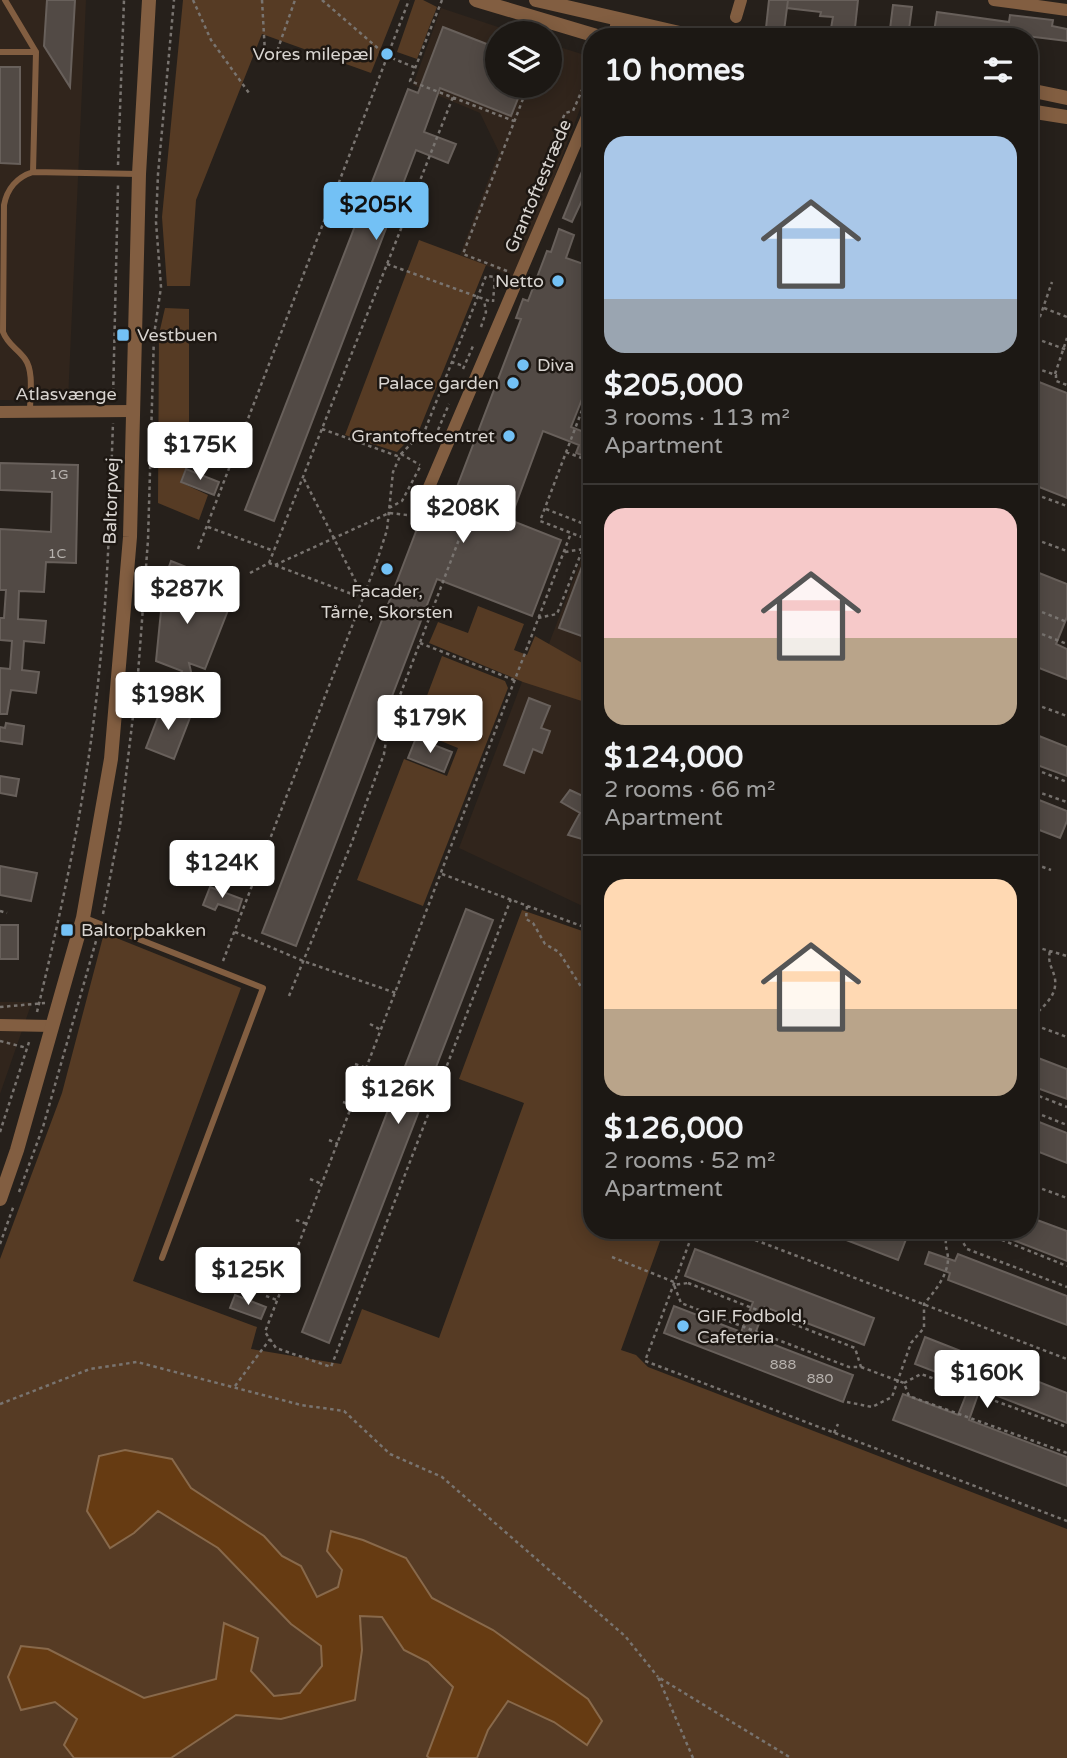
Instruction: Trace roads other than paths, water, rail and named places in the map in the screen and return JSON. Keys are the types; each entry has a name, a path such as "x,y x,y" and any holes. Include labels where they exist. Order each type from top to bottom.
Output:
{"street":[{"name":"Baltorpvej","path":"0,1199 17,1150 83,918 111,759 130,537 139,174 149,0"},
{"path":"476,0 583,32"},
{"path":"536,0 655,28"},
{"path":"736,16 741,0"},
{"path":"994,0 1067,10"},
{"path":"616,28 617,20"},
{"path":"1038,92 1067,98"},
{"path":"1038,112 1067,117"},
{"name":"Grantoftestræde","path":"418,513 583,126"},
{"name":"Atlasvænge","path":"0,412 133,411"},
{"path":"0,1025 52,1026"}],"lane":[{"path":"5,0 36,52 33,172"},
{"path":"0,52 36,52"},
{"path":"30,411 30,373 26,360 8,344 3,332 4,205 7,193 23,175 33,172 139,174"},
{"path":"83,918 263,988 162,1258"}],"place":[{"name":"Vores milepæl","path":"387,54"},
{"name":"Netto","path":"558,281"},
{"name":"Vestbuen","path":"123,335"},
{"name":"Diva","path":"523,365"},
{"name":"Palace garden","path":"513,383"},
{"name":"Grantoftecentret","path":"509,436"},
{"name":"Facader, Tårne, Skorsten","path":"387,569"},
{"name":"Baltorpbakken","path":"67,930"},
{"name":"GIF Fodbold, Cafeteria","path":"683,1326"}]}
